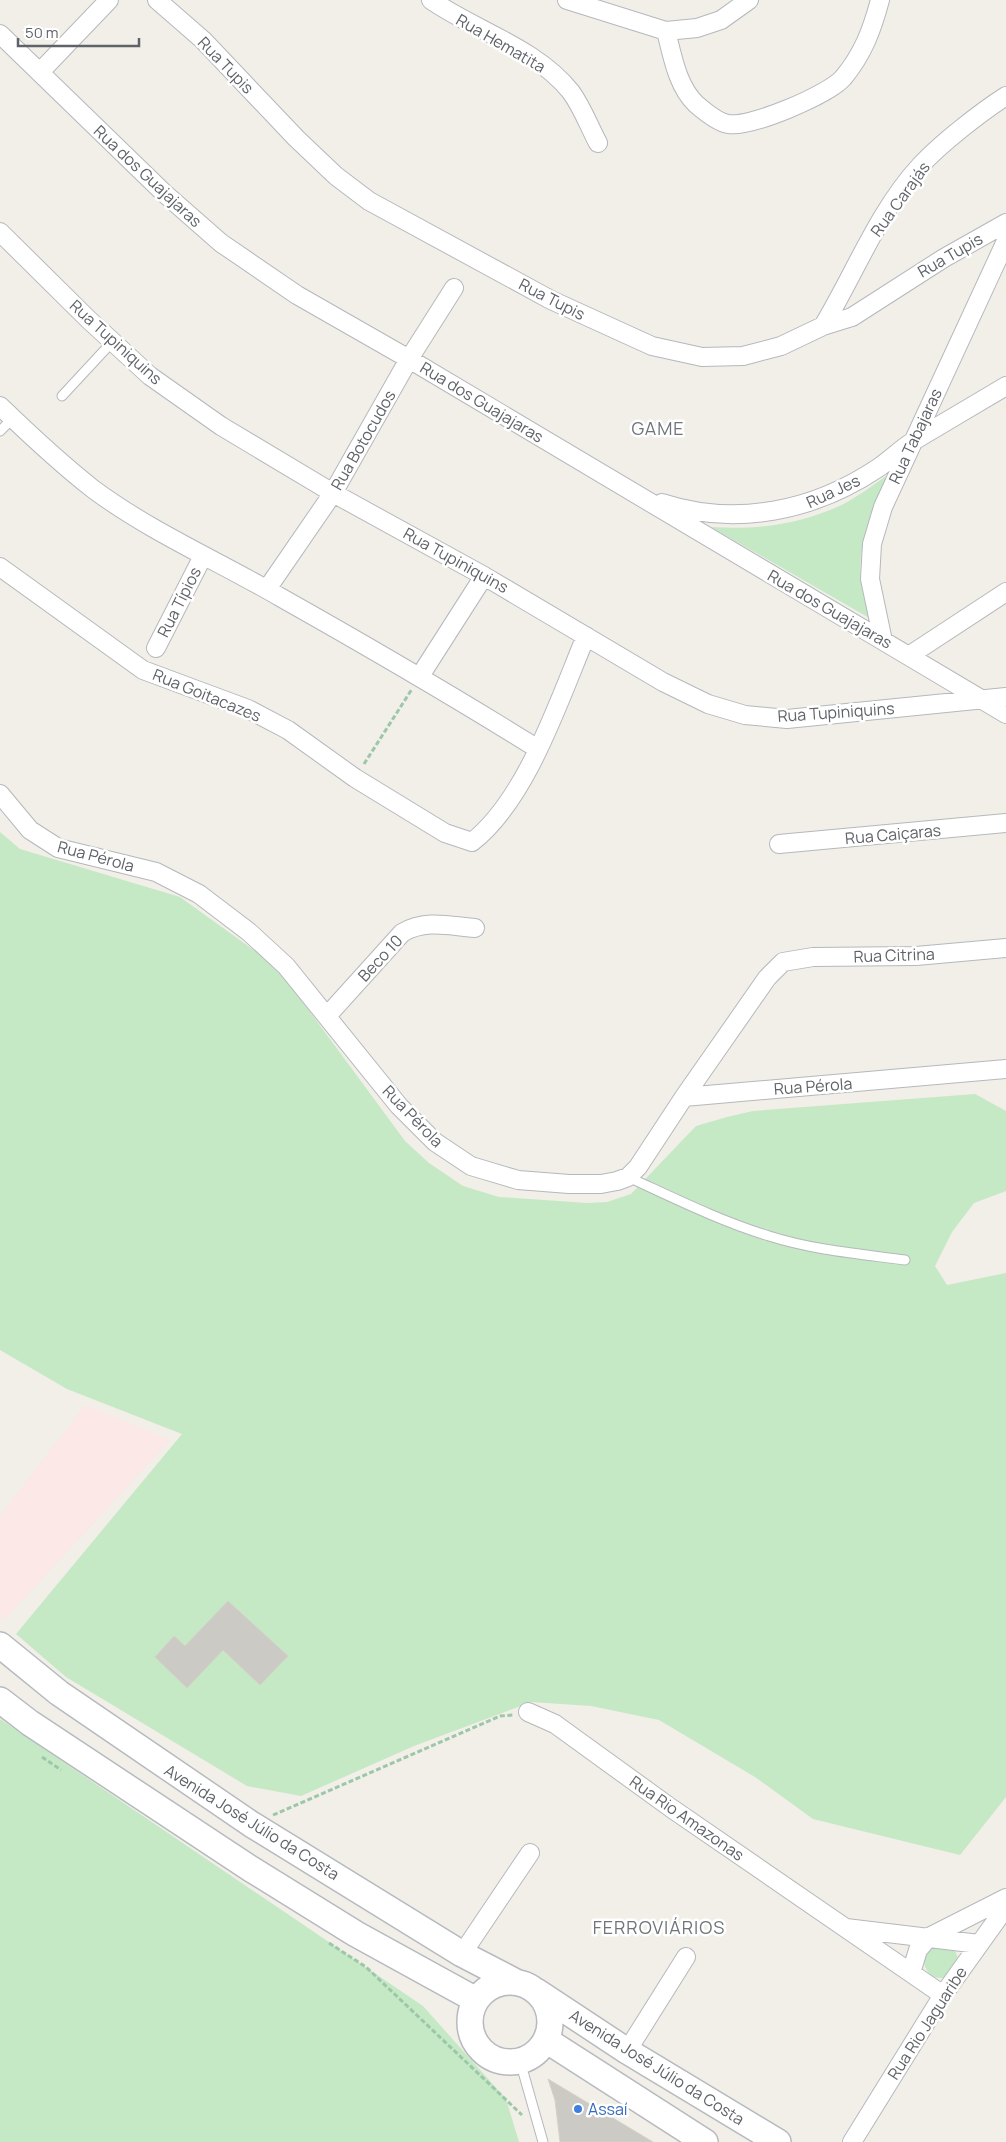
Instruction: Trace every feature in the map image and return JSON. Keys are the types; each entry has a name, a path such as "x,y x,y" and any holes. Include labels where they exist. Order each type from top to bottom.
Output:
{"main road":[{"name":"Avenida José Júlio da Costa","path":"0,1645 58,1693 251,1824 376,1899 462,1954 526,1987 627,2051 778,2142"},
{"path":"0,1700 30,1723 251,1869 356,1934 476,2000"},
{"path":"504,1982 526,1987 545,2002 550,2014 550,2028 546,2040 535,2053 520,2061 504,2062 489,2056 477,2045 470,2031 470,2015 476,2000 493,1985 504,1982"},
{"path":"546,2040 705,2142"}],"street":[{"path":"40,72 109,0"},
{"name":"Rua Tupis","path":"157,0 203,40 323,164 369,201 470,257 604,326 652,346 702,357 743,356 781,346 823,326 852,317 944,258 1006,223"},
{"name":"Rua Hematita","path":"431,0 456,17 543,64 571,93 598,142"},
{"path":"567,0 666,31 696,28 721,20 749,0"},
{"path":"666,31 678,75 694,103 712,116 728,124 751,121 808,101 841,80 863,50 880,0"},
{"name":"Rua dos Guajajaras","path":"0,34 122,154 221,242 297,295 409,359 1006,714"},
{"name":"Rua Carajás","path":"823,326 842,295 864,250 920,166 1006,96"},
{"name":"Rua Tupiniquins","path":"0,232 150,376 221,426 484,576 663,682 708,704 745,715 787,719 1006,697"},
{"name":"Rua Tabajaras","path":"884,641 870,579 872,544 883,507 1006,241"},
{"name":"Rua Botocudos","path":"267,589 334,492 409,359 454,288"},
{"name":"Rua Jes","path":"637,495 678,508 724,516 764,514 797,507 877,469 912,442 1006,386"},
{"path":"6,412 53,456 95,490 203,556 267,589 420,676 538,749 586,636"},
{"name":"Rua Típios","path":"156,648 203,556"},
{"name":"Rua Goitacazes","path":"0,567 143,670 248,709 288,730 355,778 445,834 472,842 492,824 518,785 538,749"},
{"path":"420,676 484,576"},
{"path":"910,656 1006,592"},
{"name":"Rua Pérola","path":"0,794 30,830 58,848 156,872 199,894 248,932 286,966 399,1106 435,1142 472,1166 518,1180 569,1184 601,1184 628,1177"},
{"name":"Rua Caiçaras","path":"779,844 1006,823"},
{"name":"Beco 10","path":"327,1016 402,933 413,926 429,924 475,928"},
{"name":"Rua Citrina","path":"684,1097 767,978 783,962 813,956 916,956 1006,948"},
{"name":"Rua Pérola","path":"684,1097 1006,1069"},
{"path":"628,1177 648,1155 684,1097"},
{"name":"Rua Rio Amazonas","path":"528,1712 543,1717 555,1724 843,1928 944,1995"},
{"path":"462,1954 530,1853"},
{"path":"911,1973 918,1950 929,1937 1006,1898"},
{"name":"Rua Rio Jaguaribe","path":"852,2142 944,1995 1006,1907"},
{"name":"Rua Rio Amazonas","path":"843,1928 979,1944"},
{"path":"627,2051 686,1957"}],"lane":[{"path":"62,396 113,342"},
{"path":"0,431 6,412"},
{"path":"628,1177 714,1216 770,1236 834,1250 905,1260"},
{"path":"520,2061 543,2142"}],"path":[{"path":"355,778 420,676"},
{"path":"251,1824 500,1716 528,1712"},
{"path":"38,1754 62,1771"},
{"path":"325,1941 366,1967 523,2115 525,2124"}],"shaded area":[{"path":"85,1405 170,1440 4,1620 0,1616 0,1516"}],"green space":[{"path":"897,469 877,506 864,541 861,577 864,597 871,619 711,527 759,527 805,519 843,504"},
{"path":"0,832 20,849 180,897 255,951 285,978 405,1141 429,1163 463,1186 499,1197 587,1203 607,1202 631,1194 696,1126 753,1111 975,1094 1006,1111 1006,1191 974,1203 952,1232 935,1266 947,1285 1006,1273 1006,1797 960,1855 813,1819 755,1777 659,1720 591,1706 531,1702 414,1746 301,1796 247,1786 66,1677 16,1634 182,1434 67,1389 0,1350"},
{"path":"0,1719 423,2006 506,2099 519,2142 0,2142"},
{"path":"941,1944 948,1945 953,1949 957,1954 957,1968 953,1973 948,1977 941,1978 934,1977 929,1973 925,1968 924,1961 925,1954 929,1949 934,1945"}],"building":[{"path":"228,1601 288,1656 260,1685 223,1650 187,1688 155,1657 174,1636 185,1646"},
{"name":"Assaí","path":"548,2079 653,2142 560,2142 555,2100"}],"place":[{"name":"Assaí","path":"578,2109"}],"district":[{"name":"GAME","path":"658,429"},
{"name":"FERROVIÁRIOS","path":"659,1928"}]}
